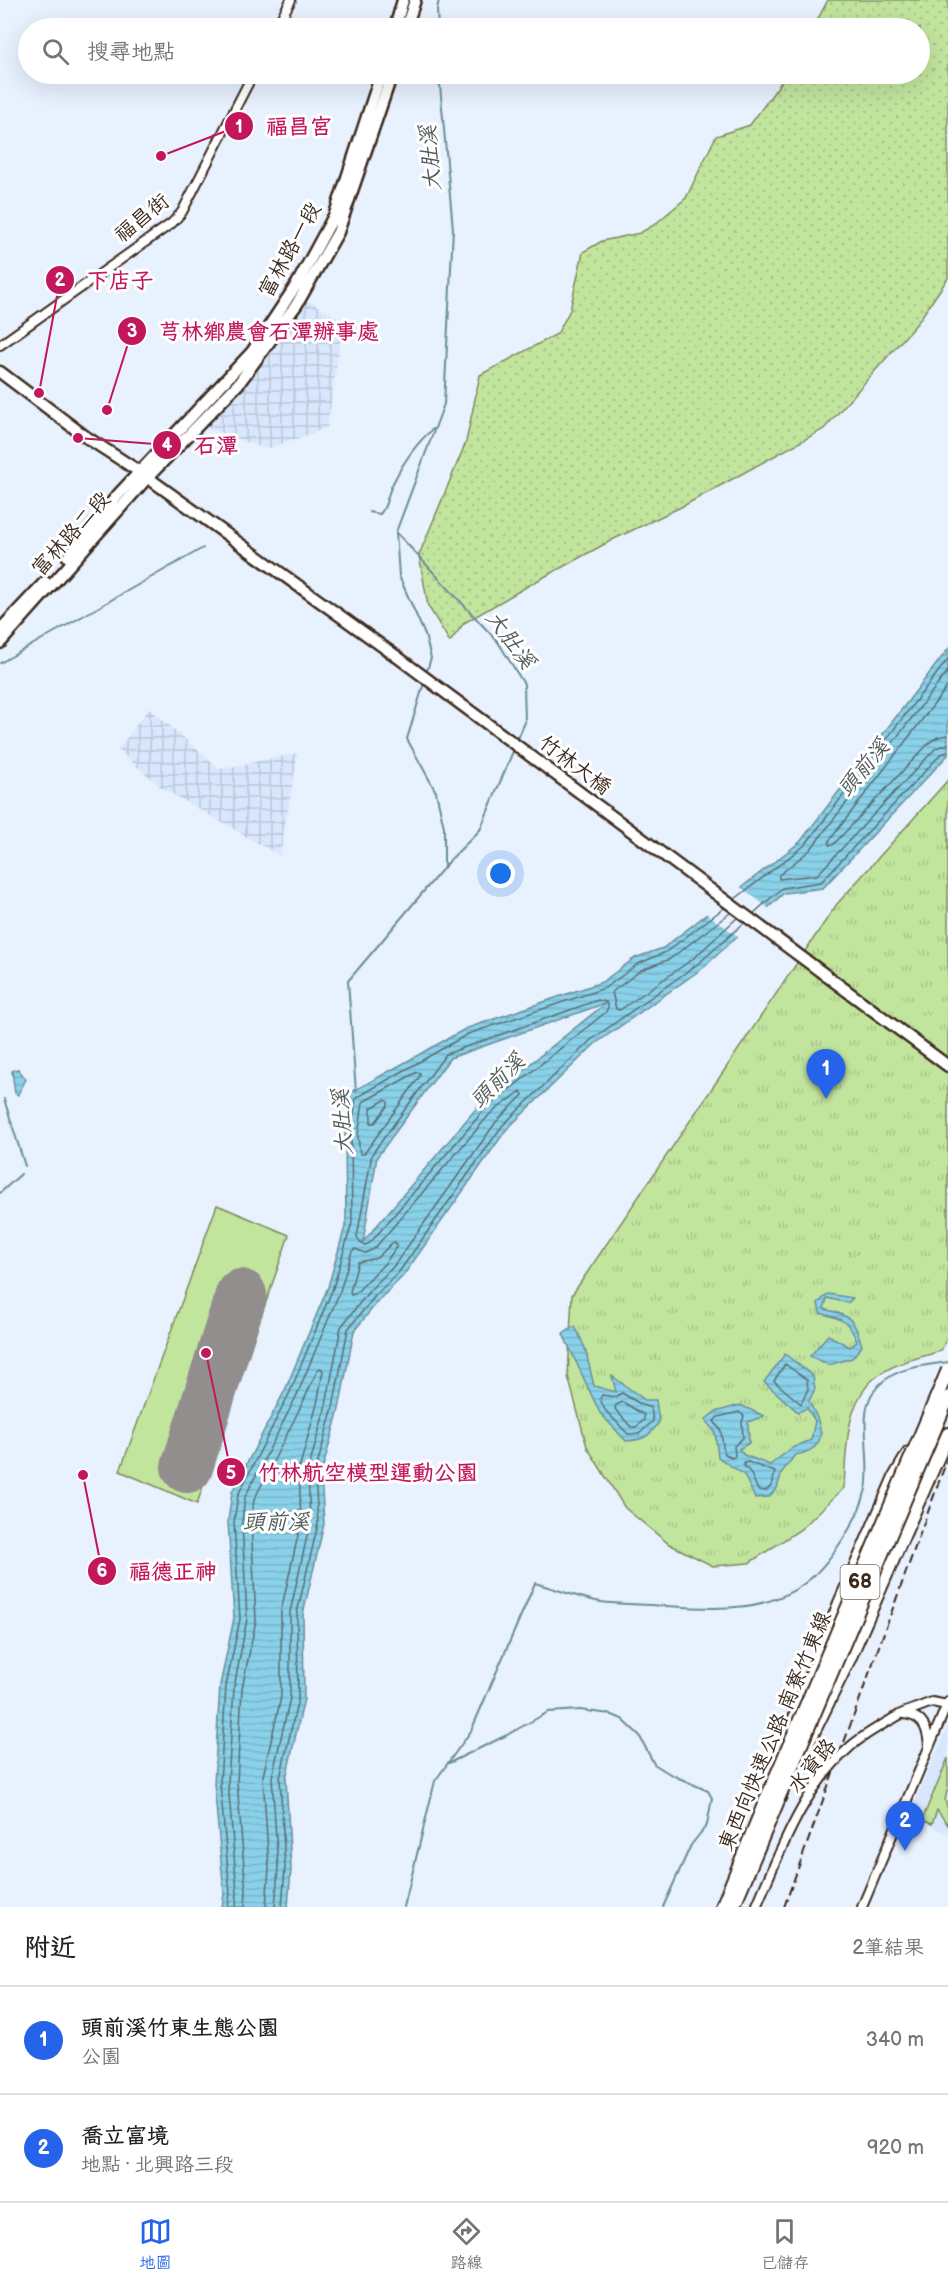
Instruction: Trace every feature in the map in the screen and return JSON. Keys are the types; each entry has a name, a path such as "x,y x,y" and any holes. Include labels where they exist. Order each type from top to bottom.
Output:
{"highway":[{"name":"東西向快速公路 南寮竹東線","path":"733,1907 773,1796 948,1370"},
{"name":"東西向快速公路 南寮竹東線","path":"722,1907 948,1398"},
{"path":"773,1796 792,1726 840,1603 895,1477 913,1445 948,1402"},
{"path":"773,1796 844,1669 948,1434"}],"main road":[{"path":"398,18 403,0"},
{"path":"410,18 416,0"},
{"name":"富林路一段","path":"143,475 252,352 297,284 334,214 378,84"},
{"name":"富林路一段","path":"143,475 239,382 297,304 338,232 389,84"},
{"name":"竹林大橋","path":"0,372 175,500 396,656 948,1066"},
{"name":"富林路二段","path":"0,630 63,563 117,496 143,475"},
{"name":"富林路二段","path":"0,643 143,475"}],"street":[{"path":"281,18 291,0"},
{"name":"福昌街","path":"0,345 172,223 182,212 248,84"},
{"name":"水資路","path":"756,1907 788,1834 819,1781 853,1745 902,1714 932,1702 947,1703"},
{"path":"862,1907 947,1703"},
{"path":"902,1714 915,1715 921,1721 927,1732 929,1747"}],"shaded area":[{"path":"309,301 343,322 327,428 266,449 205,427"},
{"path":"149,708 220,769 298,753 280,856 162,788 118,750"},
{"path":"948,1726 948,1834 909,1815"}],"green space":[{"path":"828,0 948,0 948,278 918,322 824,429 685,505 614,539 533,583 464,623 450,642 428,606 419,555 466,442 480,375 557,334 570,310 583,252 602,241 640,233 654,225 686,198 716,136 750,125 780,84 930,84 930,18 818,18"},
{"path":"948,780 948,1335 941,1351 894,1366 868,1384 854,1410 850,1426 844,1488 801,1529 749,1563 713,1566 669,1544 625,1508 587,1447 568,1376 572,1295 837,904"},
{"path":"217,1205 289,1235 197,1504 120,1471"},
{"path":"948,1758 948,1787 945,1800 948,1825 937,1810 932,1824 922,1820"}],"water":[{"name":"頭前溪","path":"948,649 948,755 823,888 784,893 703,968 595,1044 506,1130 403,1276 380,1299 354,1331 339,1409 321,1474 324,1524 303,1614 304,1699 286,1778 291,1869 288,1907 222,1907 224,1894 214,1783 220,1685 234,1618 228,1521 232,1492 285,1390 328,1287 346,1223 345,1135 350,1093 465,1029 602,982 635,958 663,948 800,842","holes":["606,1003 480,1104 363,1242 377,1157 450,1058"]},
{"path":"18,1069 26,1079 18,1095 15,1093 12,1071"},
{"path":"828,1294 853,1298 848,1303 827,1298 824,1309 846,1316 854,1324 862,1346 852,1358 829,1365 810,1356 828,1335 850,1347 857,1342 844,1321 820,1313 818,1303"},
{"path":"575,1326 585,1348 594,1386 616,1392 612,1376 645,1400 656,1400 659,1422 646,1437 626,1441 600,1413 563,1334"},
{"path":"785,1354 813,1376 815,1389 809,1401 820,1427 819,1442 806,1452 795,1455 782,1472 777,1488 769,1497 755,1498 744,1475 718,1457 715,1432 705,1420 715,1412 740,1405 764,1416 748,1422 749,1443 739,1449 744,1455 770,1465 792,1448 811,1440 815,1421 807,1408 798,1412 764,1382"}],"pier":[{"path":"738,885 771,910 740,938 704,912"}],"waterway":[{"name":"大肚溪","path":"437,18 439,0"},
{"name":"大肚溪","path":"440,84 453,229 444,404 396,532 498,642 524,684 525,722 517,741"},
{"path":"369,512 380,514 405,461 433,429"},
{"path":"396,532 399,576 425,635 431,658 426,674"},
{"path":"0,663 203,548"},
{"path":"424,683 407,739 436,792 444,827 444,867"},
{"name":"大肚溪","path":"356,1092 348,981 451,859 480,830 514,749"},
{"path":"4,1099 25,1166"},
{"path":"0,1193 21,1174"},
{"path":"404,1907 435,1781 471,1731 535,1583 601,1602 710,1608 751,1605 788,1594 810,1579 825,1564 845,1536 859,1509 866,1489 868,1466 866,1414 872,1394 879,1385 895,1374 915,1367 948,1362"},
{"path":"449,1763 548,1712 580,1710 610,1714 622,1719 639,1735 654,1764 708,1791 712,1798 707,1825 691,1845 663,1907"}],"runway":[{"path":"187,1467 241,1295"}],"railway":[{"path":"784,1907 948,1457"}],"place":[{"name":"福昌宮","path":"161,156"},
{"name":"下店子","path":"39,393"},
{"name":"芎林鄉農會石潭辦事處","path":"107,410"},
{"name":"石潭","path":"78,438"},
{"name":"頭前溪竹東生態公園","path":"826,1099"},
{"name":"竹林航空模型運動公園","path":"206,1353"},
{"name":"福德正神","path":"83,1475"},
{"name":"喬立富境","path":"905,1851"}]}
